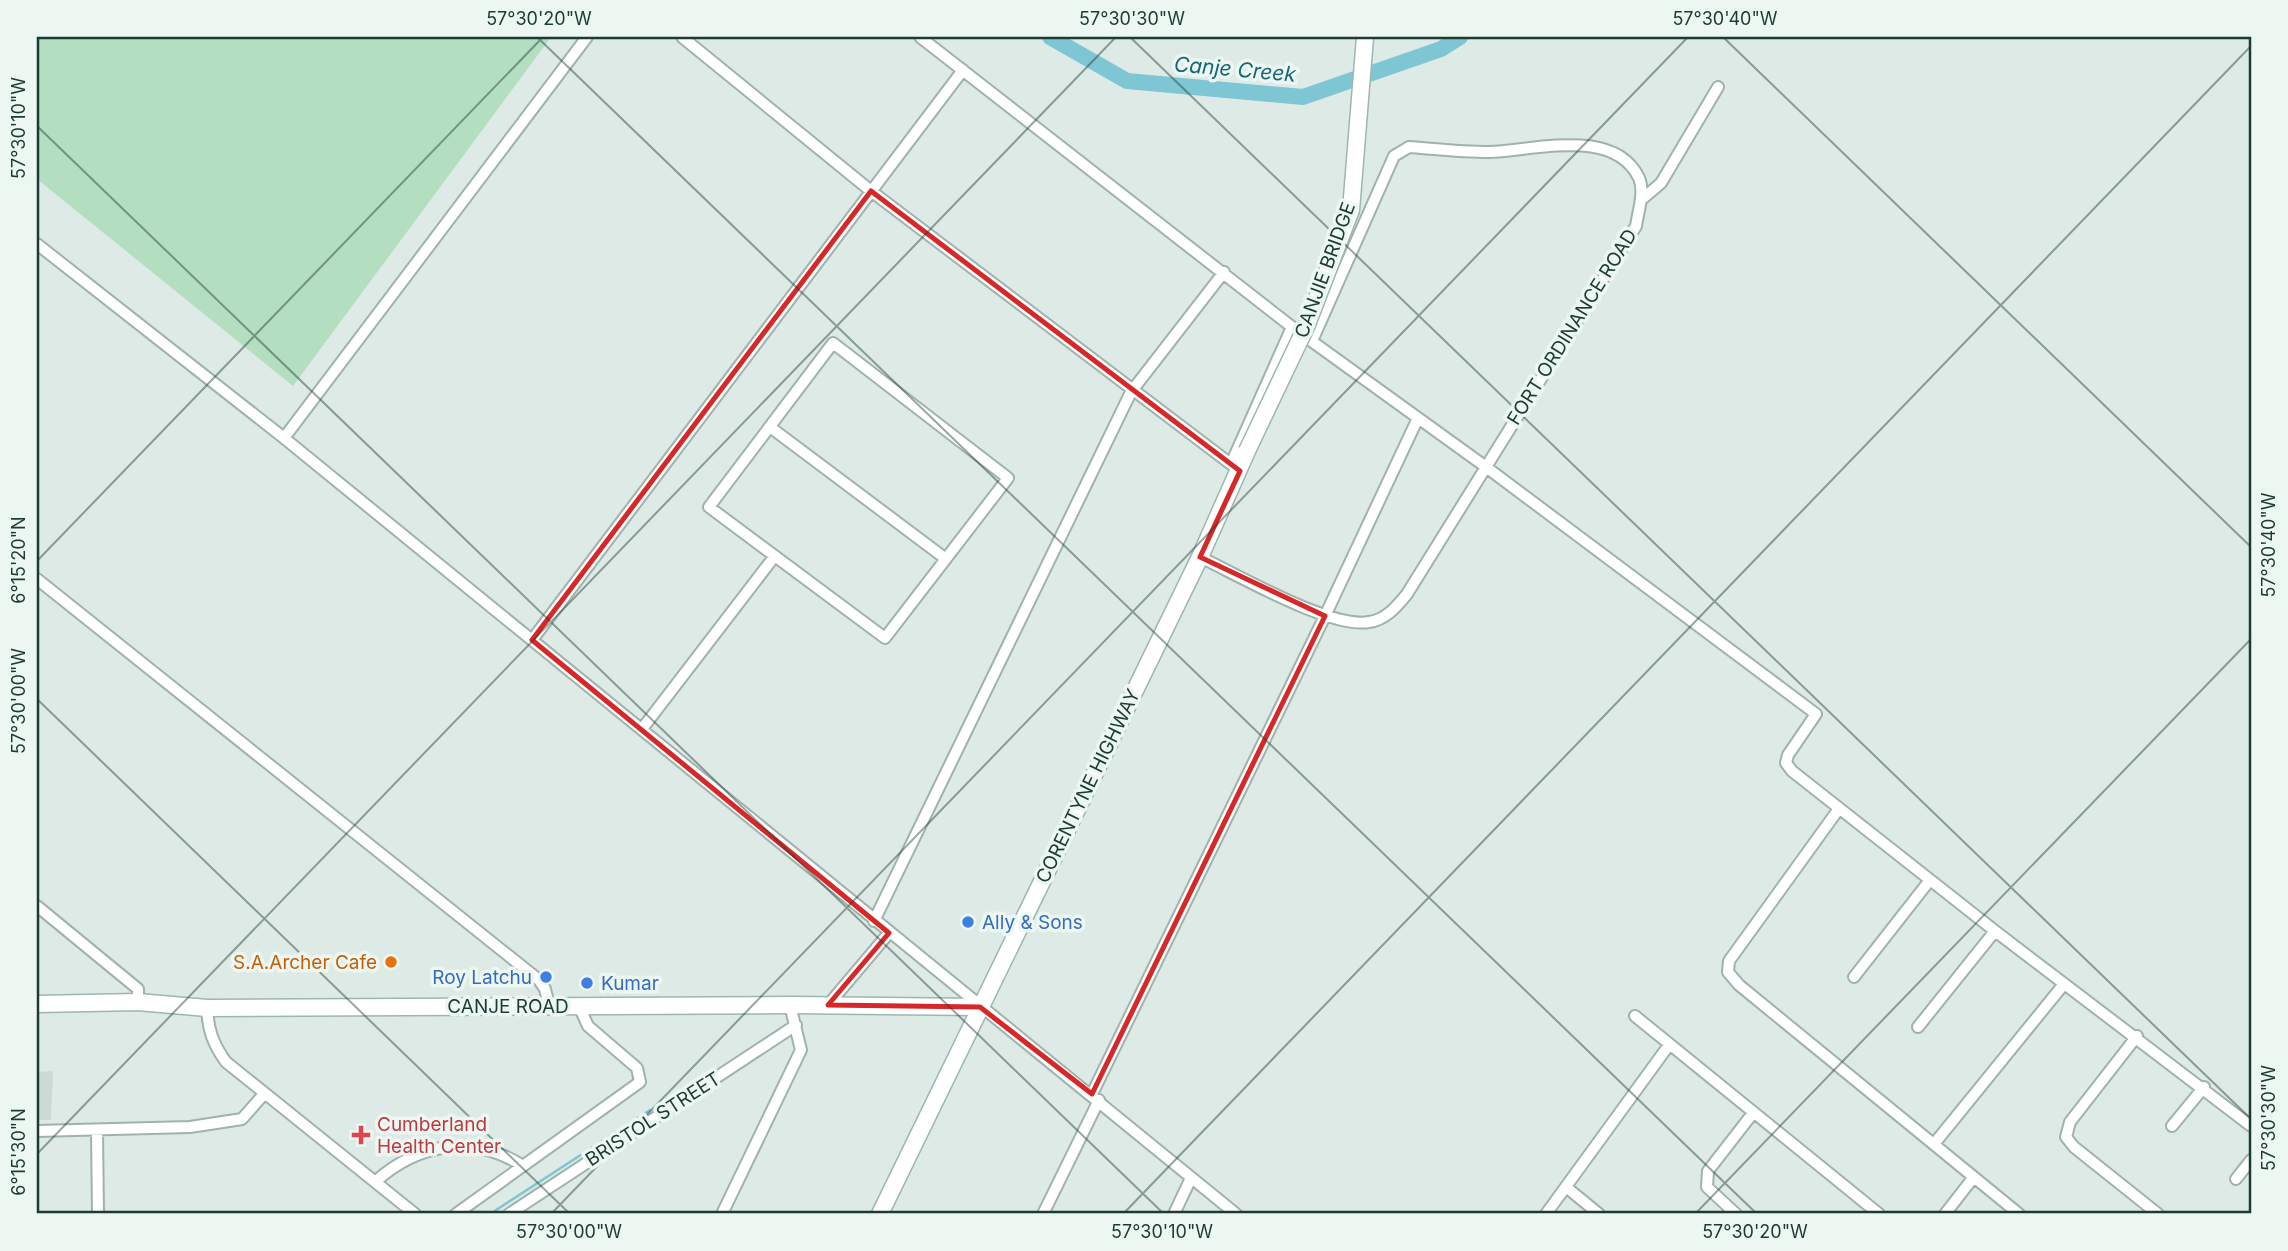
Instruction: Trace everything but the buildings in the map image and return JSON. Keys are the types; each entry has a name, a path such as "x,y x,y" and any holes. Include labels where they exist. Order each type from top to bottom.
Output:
{"main road":[{"name":"CANJIE BRIDGE","path":"1236,468 1247,451 1306,327 1351,210 1365,37"},
{"name":"CORENTYNE HIGHWAY","path":"880,1214 1200,557 1236,468"},
{"name":"CANJE ROAD","path":"37,1004 138,1002 207,1008 790,1005 980,1007"}],"street":[{"path":"284,438 587,37"},
{"path":"682,37 871,191 1131,392 1236,468 1292,327"},
{"path":"920,37 1292,327 1486,467 1816,714 1788,755 1786,763 1797,775 1838,810 2064,984 2204,1087 2251,1126"},
{"path":"532,640 963,70"},
{"path":"1641,201 1661,183 1718,86"},
{"path":"1312,341 1394,156 1401,150 1409,147 1489,152 1573,144 1597,146 1620,159 1639,179 1641,201"},
{"name":"FORT ORDINANCE ROAD","path":"1200,557 1325,615 1348,622 1371,622 1392,611 1407,594 1636,226 1641,201"},
{"path":"37,244 284,438 1236,1214"},
{"path":"874,921 1131,392 1224,272"},
{"path":"833,343 1009,478 885,638 774,557 709,507 833,343"},
{"path":"1043,1214 1095,1097 1418,418"},
{"path":"770,426 946,559"},
{"path":"642,729 774,557"},
{"path":"37,579 539,980 545,989 549,1006"},
{"path":"1838,810 1729,961 1728,972 1739,985 2019,1214"},
{"path":"1854,977 1930,880"},
{"path":"37,906 138,989 138,1002"},
{"path":"1918,1027 1995,931"},
{"path":"828,1005 889,933"},
{"path":"1934,1144 2064,984"},
{"path":"722,1214 801,1050 790,1005"},
{"path":"456,1214 640,1082 637,1068 588,1026 579,1006"},
{"path":"207,1008 208,1030 215,1047 226,1062 415,1214"},
{"path":"1634,1016 1879,1214"},
{"name":"BRISTOL STREET","path":"509,1214 796,1024"},
{"path":"2137,1036 2070,1122 2066,1137 2074,1147 2158,1214"},
{"path":"1546,1214 1669,1045"},
{"path":"2172,1126 2204,1087"},
{"path":"37,1131 97,1132 190,1127 242,1119 264,1094"},
{"path":"1736,1214 1707,1187 1707,1171 1753,1113"},
{"path":"97,1132 97,1214"},
{"path":"376,1181 394,1165 422,1151 448,1148 475,1146 495,1150 523,1166"},
{"path":"2236,1179 2251,1160"},
{"path":"1174,1214 1191,1178"},
{"path":"1945,1214 1973,1178"},
{"path":"1566,1186 1599,1214"}],"highlighted area":[{"path":"871,191 1240,471 1200,557 1325,616 1092,1094 980,1007 828,1005 889,933 532,640"}],"shaded area":[{"path":"53,1071 51,1120 37,1120 37,1072"}],"green space":[{"path":"37,37 551,37 293,386 37,179"}],"waterway":[{"name":"Canje Creek","path":"1050,37 1127,81 1303,97 1441,49 1460,37"},
{"path":"490,1214 650,1110"}],"place":[{"name":"Ally & Sons","path":"968,922"},
{"name":"S.A.Archer Cafe","path":"391,962"},
{"name":"Roy Latchu","path":"546,977"},
{"name":"Kumar","path":"587,983"},
{"name":"Cumberland Health Center","path":"361,1135"}]}
